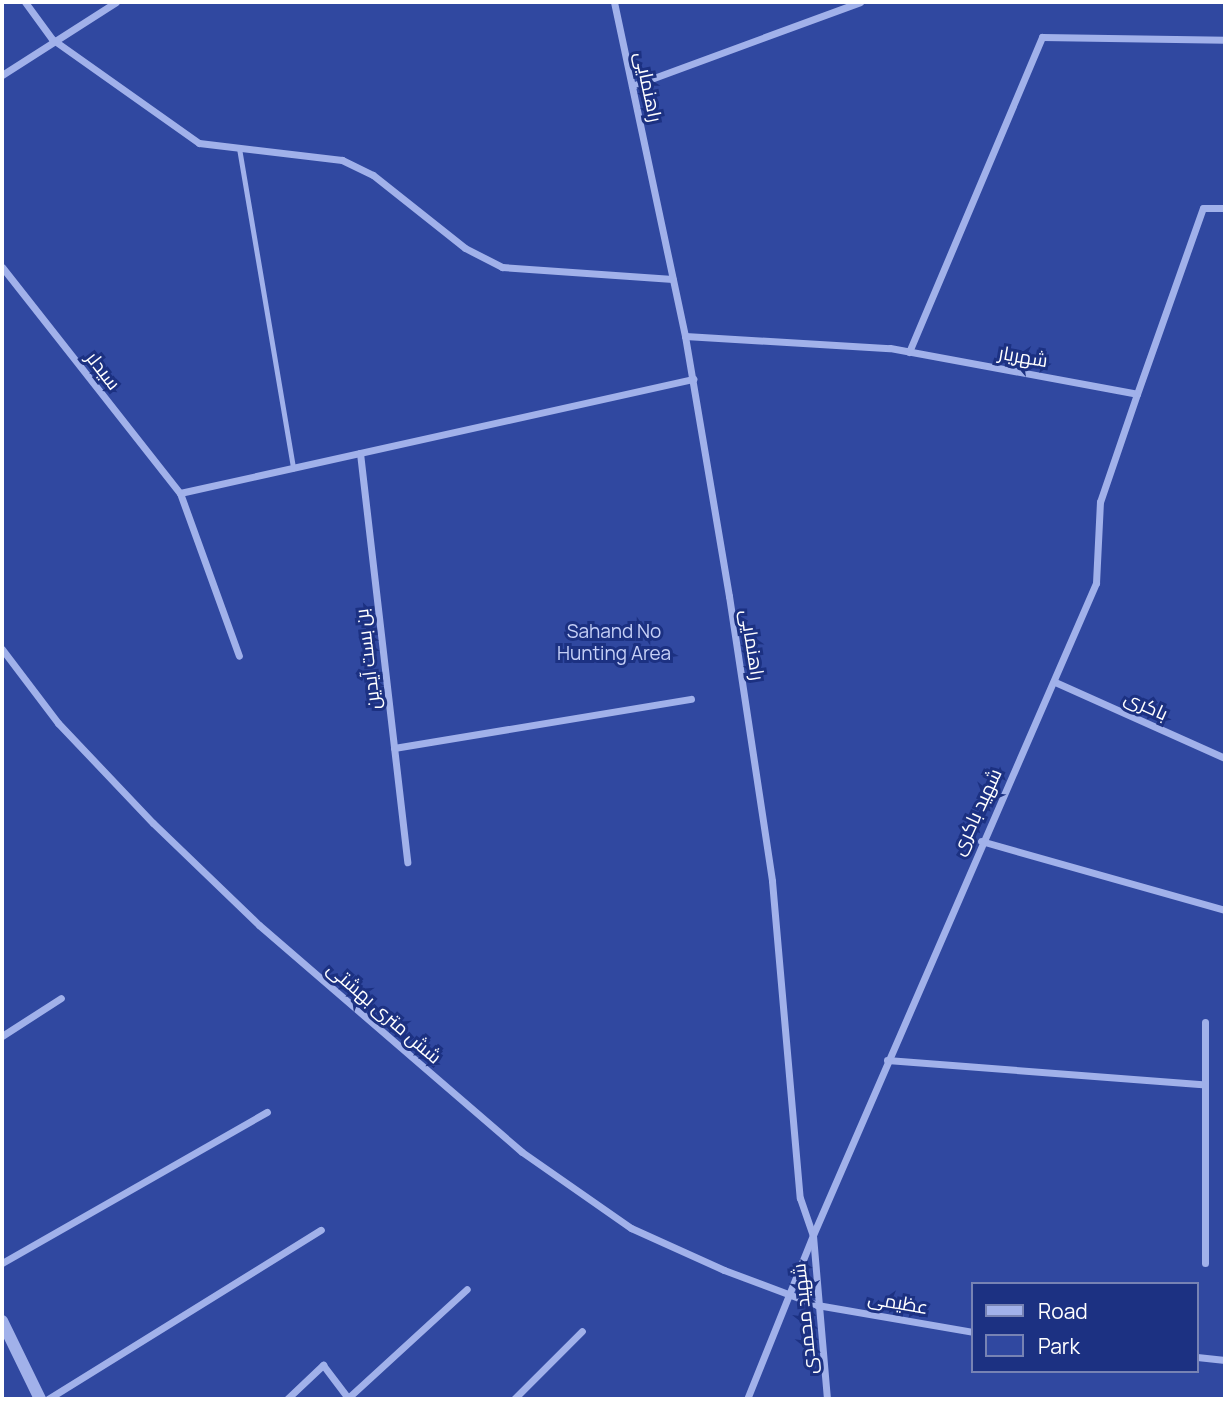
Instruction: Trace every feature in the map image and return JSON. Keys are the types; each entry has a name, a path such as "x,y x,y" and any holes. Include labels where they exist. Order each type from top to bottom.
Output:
{"street":[{"path":"25,2 52,39 199,143 342,160 373,175 464,248 502,267 673,279"},
{"path":"2,75 52,39 116,2"},
{"name":"راهنمایی","path":"614,2 693,379 772,881 800,1198 813,1235"},
{"path":"632,86 860,2"},
{"path":"909,352 1042,37 1225,40"},
{"path":"1137,394 1203,208 1225,208"},
{"name":"سیدلر","path":"2,267 180,494 239,656"},
{"name":"شهریار","path":"685,336 909,352 1137,394"},
{"path":"180,494 693,379"},
{"name":"شهید باکری","path":"813,1235 981,841 1055,682 1096,583 1100,502 1137,394"},
{"name":"بن بست آیدین","path":"360,453 407,862"},
{"name":"شش متری بهشتی","path":"2,649 58,723 191,860 522,1152 631,1228 817,1305"},
{"name":"باکری","path":"1055,682 1225,758"},
{"path":"394,748 691,699"},
{"path":"981,841 1225,910"},
{"path":"2,1036 61,998"},
{"path":"1205,1022 1202,1084 1205,1263"},
{"path":"887,1060 1202,1084"},
{"path":"2,1263 267,1112"},
{"path":"48,1399 321,1230"},
{"path":"747,1399 813,1235"},
{"name":"شهید محمدی","path":"813,1235 827,1399"},
{"path":"287,1399 323,1366 348,1398 467,1289"},
{"name":"عظیمی","path":"817,1305 972,1332"},
{"path":"2,1321 40,1399"},
{"path":"514,1399 582,1331"},
{"path":"1199,1357 1225,1360"}],"lane":[{"path":"239,148 293,468"}],"green space":[{"name":"Sahand No Hunting Area","path":"2,2 1225,2 1225,1399 2,1399"}]}
